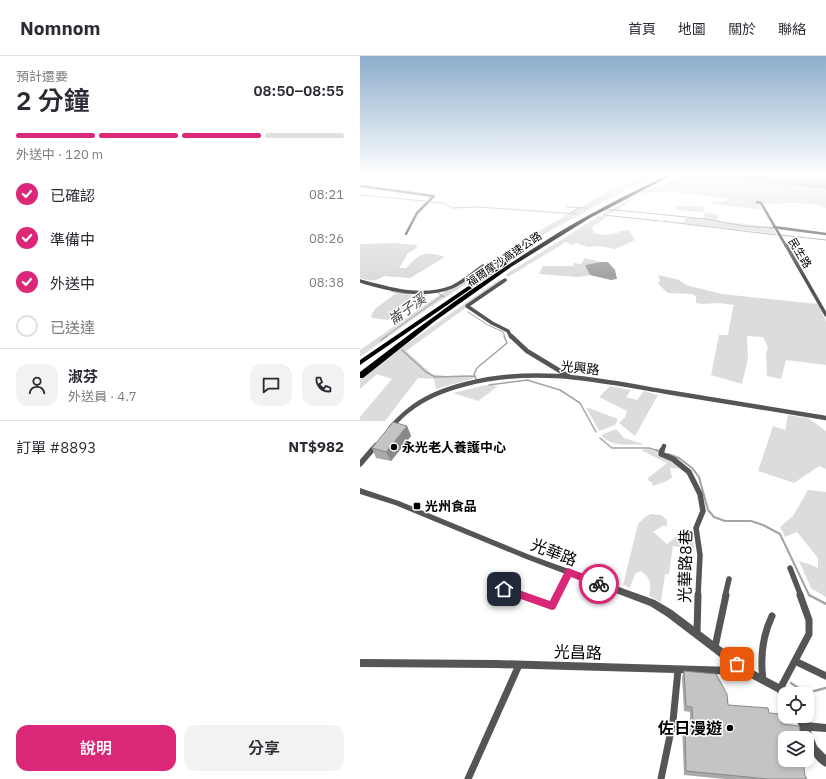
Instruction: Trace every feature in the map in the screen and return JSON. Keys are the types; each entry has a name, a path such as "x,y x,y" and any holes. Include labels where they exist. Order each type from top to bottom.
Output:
{"highway":[{"name":"福爾摩沙高速公路","path":"360,363 484,276 546,237 600,209"},
{"name":"福爾摩沙高速公路","path":"360,376 498,274 603,209"}],"street":[{"path":"406,234 412,220 421,209"},
{"name":"民生路","path":"764,209 826,315"},
{"path":"774,227 826,234"},
{"path":"360,281 394,290 424,292 444,290 483,266"},
{"path":"505,280 467,306 492,323 508,331 511,338 533,355 560,368 570,377"},
{"name":"光興路","path":"387,431 396,420 414,406 441,392 456,386 482,380 516,376 586,378 826,418"},
{"path":"360,464 378,442"},
{"name":"光華路8巷","path":"664,446 661,454 673,459 689,472 700,494 702,511 696,528 700,555 697,633"},
{"name":"光華路","path":"360,491 397,503 568,572 652,603 697,633 746,671"},
{"path":"781,687 809,634 809,620 790,568"},
{"path":"504,589 552,606 568,572"},
{"path":"715,647 729,579"},
{"path":"763,680 761,662 765,629 772,616"},
{"path":"795,661 826,676"},
{"name":"光昌路","path":"360,662 746,671 778,688"},
{"path":"468,779 519,665"},
{"path":"661,779 673,721 678,670"},
{"path":"802,723 814,749 826,762"},
{"path":"804,726 826,728"},
{"path":"803,731 804,726"}],"shaded area":[{"path":"577,209 591,209 531,241 423,312 360,357 360,350 441,294 530,236"},
{"path":"612,209 619,209 613,212 601,215"},
{"path":"676,209 704,209 703,212 676,210"},
{"path":"703,212 719,215 717,221 772,227 776,234 684,223 685,218 705,218"},
{"path":"599,216 608,216 592,227 594,233 606,235 629,230 635,240 615,249 601,246 588,247 576,243 571,245 566,242 508,277 505,275"},
{"path":"395,243 416,245 417,248 408,253 399,268 406,268 419,256 427,253 445,257 410,278 384,276 378,279 366,280 360,278 360,244"},
{"path":"585,258 600,262 585,265 590,275 578,277 539,274 543,266 573,266 574,263 581,264"},
{"path":"608,262 615,270 617,279 611,280 590,275 585,265"},
{"path":"658,275 679,280 686,285 722,294 818,304 826,321 826,365 786,360 781,379 767,376 766,354 768,347 763,337 747,336 748,358 742,384 711,375 719,335 728,335 734,305 719,303 696,303 696,296 692,294 668,293 658,284 660,280"},
{"path":"500,279 503,281 406,351 432,374 447,376 472,375 475,378 436,389 434,379 418,378 385,421 360,421 360,417 392,379 377,374 360,389 360,379"},
{"path":"395,294 428,295 388,320 372,318 371,315 376,308"},
{"path":"486,385 498,386 478,401 453,393"},
{"path":"610,386 631,390 626,397 637,400 644,391 658,395 635,436 619,423 625,417 627,411 599,397"},
{"path":"586,407 618,419 615,425 599,431"},
{"path":"788,415 808,418 826,431 826,469 819,466 794,483 758,471 773,426 785,430"},
{"path":"616,429 624,438 643,444 615,444 601,435"},
{"path":"648,449 658,453 657,455 670,459 684,469 670,468 672,477 667,481 653,486 647,479 667,463 641,450"},
{"path":"808,490 826,492 826,597 811,588 799,561 818,568 818,558 797,532 785,537 780,527 793,516"},
{"path":"651,514 661,515 667,520 667,527 664,525 653,532 667,544 676,537 693,541 694,550 673,546 669,574 665,574 661,602 649,596 650,582 641,571 635,574 630,588 623,585 638,524 645,517"}],"building":[{"path":"393,422 407,426 386,452 372,448"},
{"name":"佐日漫遊","path":"684,671 716,674 727,694 728,705 768,708 769,713 778,714 778,723 799,726 800,731 778,731 778,767 804,767 807,779 768,779 686,771 685,721 693,722 692,707 686,706"}],"waterway":[{"path":"502,209 576,214"},
{"path":"570,213 578,209"},
{"path":"605,209 706,219 744,226 774,228"},
{"path":"603,215 660,221"},
{"path":"662,221 776,235"},
{"path":"780,229 812,233"},
{"path":"780,235 826,240"},
{"path":"391,291 398,293 424,294"},
{"name":"崙子溪","path":"438,293 444,297"},
{"name":"崙子溪","path":"385,337 442,296"},
{"name":"崙子溪","path":"468,312 488,325 503,332 505,337"},
{"name":"崙子溪","path":"381,340 387,336"},
{"name":"崙子溪","path":"475,376 474,374 477,368 507,343 504,336"},
{"name":"崙子溪","path":"402,350 426,372 435,377 475,376"},
{"path":"489,385 527,380 560,390 580,403 596,432"},
{"path":"600,438 612,448 649,448 658,451 656,450"},
{"path":"668,454 679,458 692,468 699,477 708,510 714,517 725,521 751,521 763,525 780,534 809,595"},
{"path":"809,595 826,604"},
{"path":"791,683 806,693 826,688"}],"way so far":[{"path":"599,584 652,603 669,613 737,664"}],"place":[{"name":"永光老人養護中心","path":"394,447"},
{"name":"光州食品","path":"417,506"},
{"name":"佐日漫遊","path":"730,728"}],"route":[{"path":"504,589 552,606 568,572 599,584"}]}
